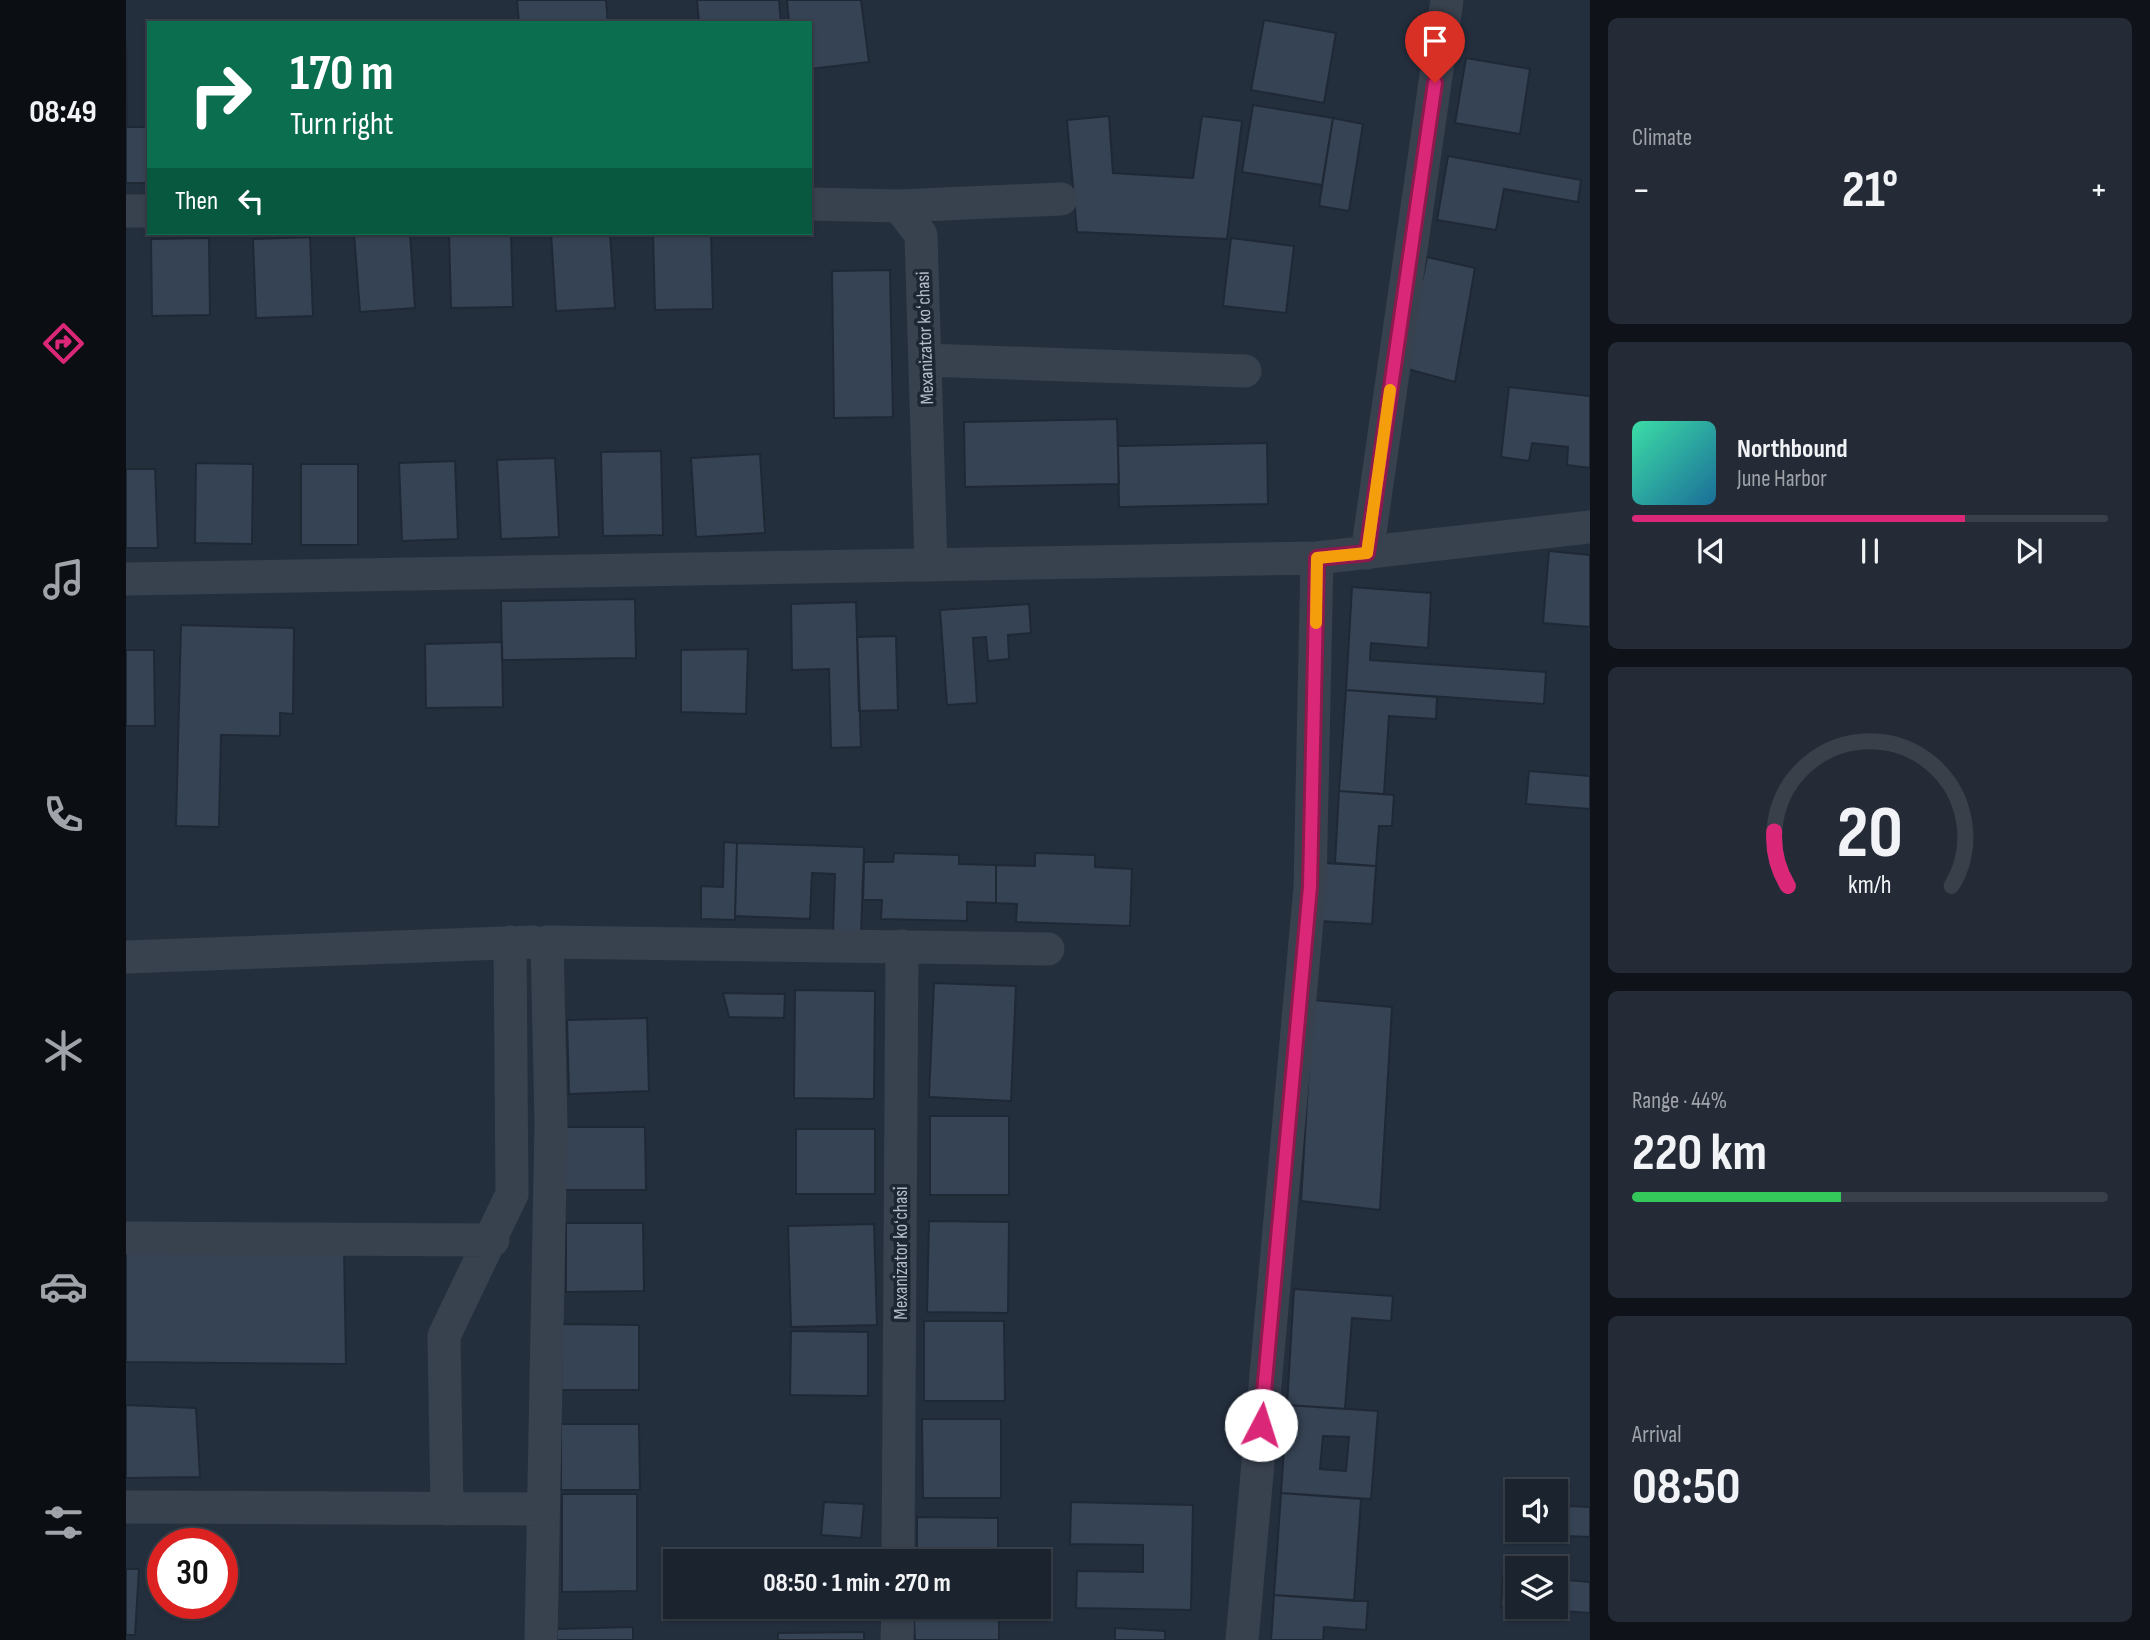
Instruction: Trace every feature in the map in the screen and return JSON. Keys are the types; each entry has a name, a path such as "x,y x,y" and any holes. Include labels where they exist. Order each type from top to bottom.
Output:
{"street":[{"path":"1367,553 1447,0"},
{"path":"812,204 899,206 1061,199"},
{"name":"Mexanizator koʻchasi","path":"899,206 921,235 931,565"},
{"path":"126,211 147,211"},
{"path":"925,360 1245,371"},
{"path":"126,579 1317,558 1590,527"},
{"path":"1242,1640 1310,887 1317,558"},
{"path":"447,1509 444,1336 512,1194 510,942"},
{"path":"126,957 510,942 1048,950"},
{"path":"541,1640 551,1123 547,942"},
{"name":"Mexanizator koʻchasi","path":"898,1549 902,946"},
{"path":"126,1238 492,1240"},
{"path":"126,1507 543,1509"},
{"path":"897,1640 898,1619"}],"building":[{"path":"517,0 606,0 608,21 519,21"},
{"path":"697,0 779,0 781,21 699,21"},
{"path":"787,0 861,0 869,62 812,69 812,21 789,21"},
{"path":"1264,20 1336,33 1324,103 1251,90"},
{"path":"126,42 127,127 147,127 147,183 126,183"},
{"path":"1466,58 1530,69 1520,134 1455,123"},
{"path":"1253,105 1333,118 1322,185 1242,172"},
{"path":"1109,116 1113,173 1193,178 1202,116 1242,121 1227,239 1077,232 1067,120"},
{"path":"1333,118 1363,124 1349,211 1319,206"},
{"path":"1448,156 1581,180 1578,202 1504,189 1496,230 1437,220"},
{"path":"354,235 410,235 415,308 360,312"},
{"path":"449,235 511,235 513,307 451,308"},
{"path":"551,235 610,235 615,308 556,311"},
{"path":"653,235 711,235 713,309 655,310"},
{"path":"310,237 313,316 256,318 253,239"},
{"path":"209,238 210,315 152,316 151,239"},
{"path":"1231,238 1294,246 1286,313 1223,306"},
{"path":"1427,257 1475,268 1455,382 1404,368"},
{"path":"890,270 893,417 834,418 832,271"},
{"path":"1509,387 1590,396 1590,468 1567,465 1568,447 1532,443 1529,461 1501,457"},
{"path":"1117,419 1119,484 965,487 964,422"},
{"path":"1267,443 1268,504 1119,507 1118,446"},
{"path":"661,451 663,535 603,536 601,452"},
{"path":"760,454 765,533 696,537 691,458"},
{"path":"555,458 559,537 501,539 497,460"},
{"path":"455,461 458,539 402,541 399,463"},
{"path":"196,463 253,464 252,544 195,543"},
{"path":"301,464 358,464 358,545 301,545"},
{"path":"126,469 155,469 158,548 126,548"},
{"path":"1549,551 1590,555 1590,627 1543,623"},
{"path":"1352,587 1431,593 1428,648 1371,643 1370,660 1546,672 1544,704 1346,690"},
{"path":"635,599 636,658 502,660 501,601"},
{"path":"856,602 861,747 831,748 829,669 792,670 791,604"},
{"path":"1029,604 1031,633 1008,635 1009,659 988,661 986,637 973,638 977,703 947,705 940,610"},
{"path":"181,625 294,628 293,714 280,713 280,736 221,735 219,827 176,826"},
{"path":"896,636 898,710 859,711 857,637"},
{"path":"502,642 503,707 426,708 425,644"},
{"path":"748,649 746,714 681,712 681,650"},
{"path":"126,650 154,650 155,726 126,726"},
{"path":"1346,690 1437,697 1436,719 1389,716 1384,794 1339,791"},
{"path":"1529,771 1590,776 1590,809 1526,804"},
{"path":"1339,791 1394,795 1392,826 1379,826 1376,866 1335,863"},
{"path":"724,842 737,843 735,920 701,919 701,886 723,887"},
{"path":"737,843 864,847 861,935 833,933 835,874 812,873 810,919 735,916"},
{"path":"894,853 959,855 959,864 996,865 996,903 967,902 967,921 881,919 882,900 863,900 864,862 893,862"},
{"path":"1035,853 1095,855 1095,867 1132,869 1130,926 1016,922 1017,904 996,903 996,865 1035,866"},
{"path":"1323,863 1376,866 1372,924 1319,921"},
{"path":"934,983 1016,986 1011,1101 929,1097"},
{"path":"795,990 875,991 874,1099 794,1098"},
{"path":"723,993 785,994 784,1018 729,1017"},
{"path":"1313,1000 1392,1007 1380,1210 1301,1201"},
{"path":"647,1018 649,1091 569,1094 567,1020"},
{"path":"930,1116 1009,1116 1009,1195 930,1195"},
{"path":"563,1127 645,1127 646,1190 564,1190"},
{"path":"796,1129 875,1129 875,1194 796,1194"},
{"path":"929,1221 1009,1222 1008,1313 927,1312"},
{"path":"566,1223 643,1223 644,1291 566,1292"},
{"path":"874,1224 877,1325 791,1327 788,1226"},
{"path":"126,1244 344,1245 346,1364 126,1362"},
{"path":"1294,1289 1393,1296 1391,1321 1352,1318 1345,1409 1287,1405"},
{"path":"924,1321 1004,1321 1005,1401 924,1401"},
{"path":"562,1324 639,1325 639,1390 561,1390"},
{"path":"791,1331 868,1332 868,1396 790,1395"},
{"path":"126,1405 196,1408 200,1477 126,1478"},
{"path":"1287,1405 1378,1411 1371,1499 1281,1493","holes":["1323,1436 1349,1437 1346,1471 1320,1469"]},
{"path":"922,1419 1001,1419 1001,1498 923,1498"},
{"path":"561,1424 639,1424 640,1490 561,1490"},
{"path":"1281,1493 1361,1499 1354,1601 1274,1595"},
{"path":"562,1494 637,1494 637,1591 562,1592"},
{"path":"824,1502 864,1504 861,1538 821,1535"},
{"path":"1071,1502 1193,1505 1191,1610 1076,1608 1077,1571 1143,1572 1143,1545 1070,1544"},
{"path":"1568,1506 1590,1507 1590,1537 1568,1536"},
{"path":"917,1517 998,1518 998,1549 917,1549"},
{"path":"126,1569 139,1569 135,1635 126,1635"},
{"path":"1503,1576 1505,1576 1505,1607 1501,1607"},
{"path":"1568,1580 1590,1582 1590,1613 1568,1612"},
{"path":"1274,1595 1368,1601 1366,1630 1324,1627 1323,1640 1271,1640"},
{"path":"914,1620 999,1620 999,1640 915,1640"},
{"path":"633,1627 633,1640 557,1640 557,1629"},
{"path":"1115,1628 1165,1631 1165,1640 1115,1640"},
{"path":"864,1632 864,1640 778,1640 778,1633"}],"slow traffic":[{"path":"1316,623 1317,558 1367,553 1390,390"}],"route":[{"path":"1261,1425 1310,887 1317,558 1367,553 1435,83"}]}
